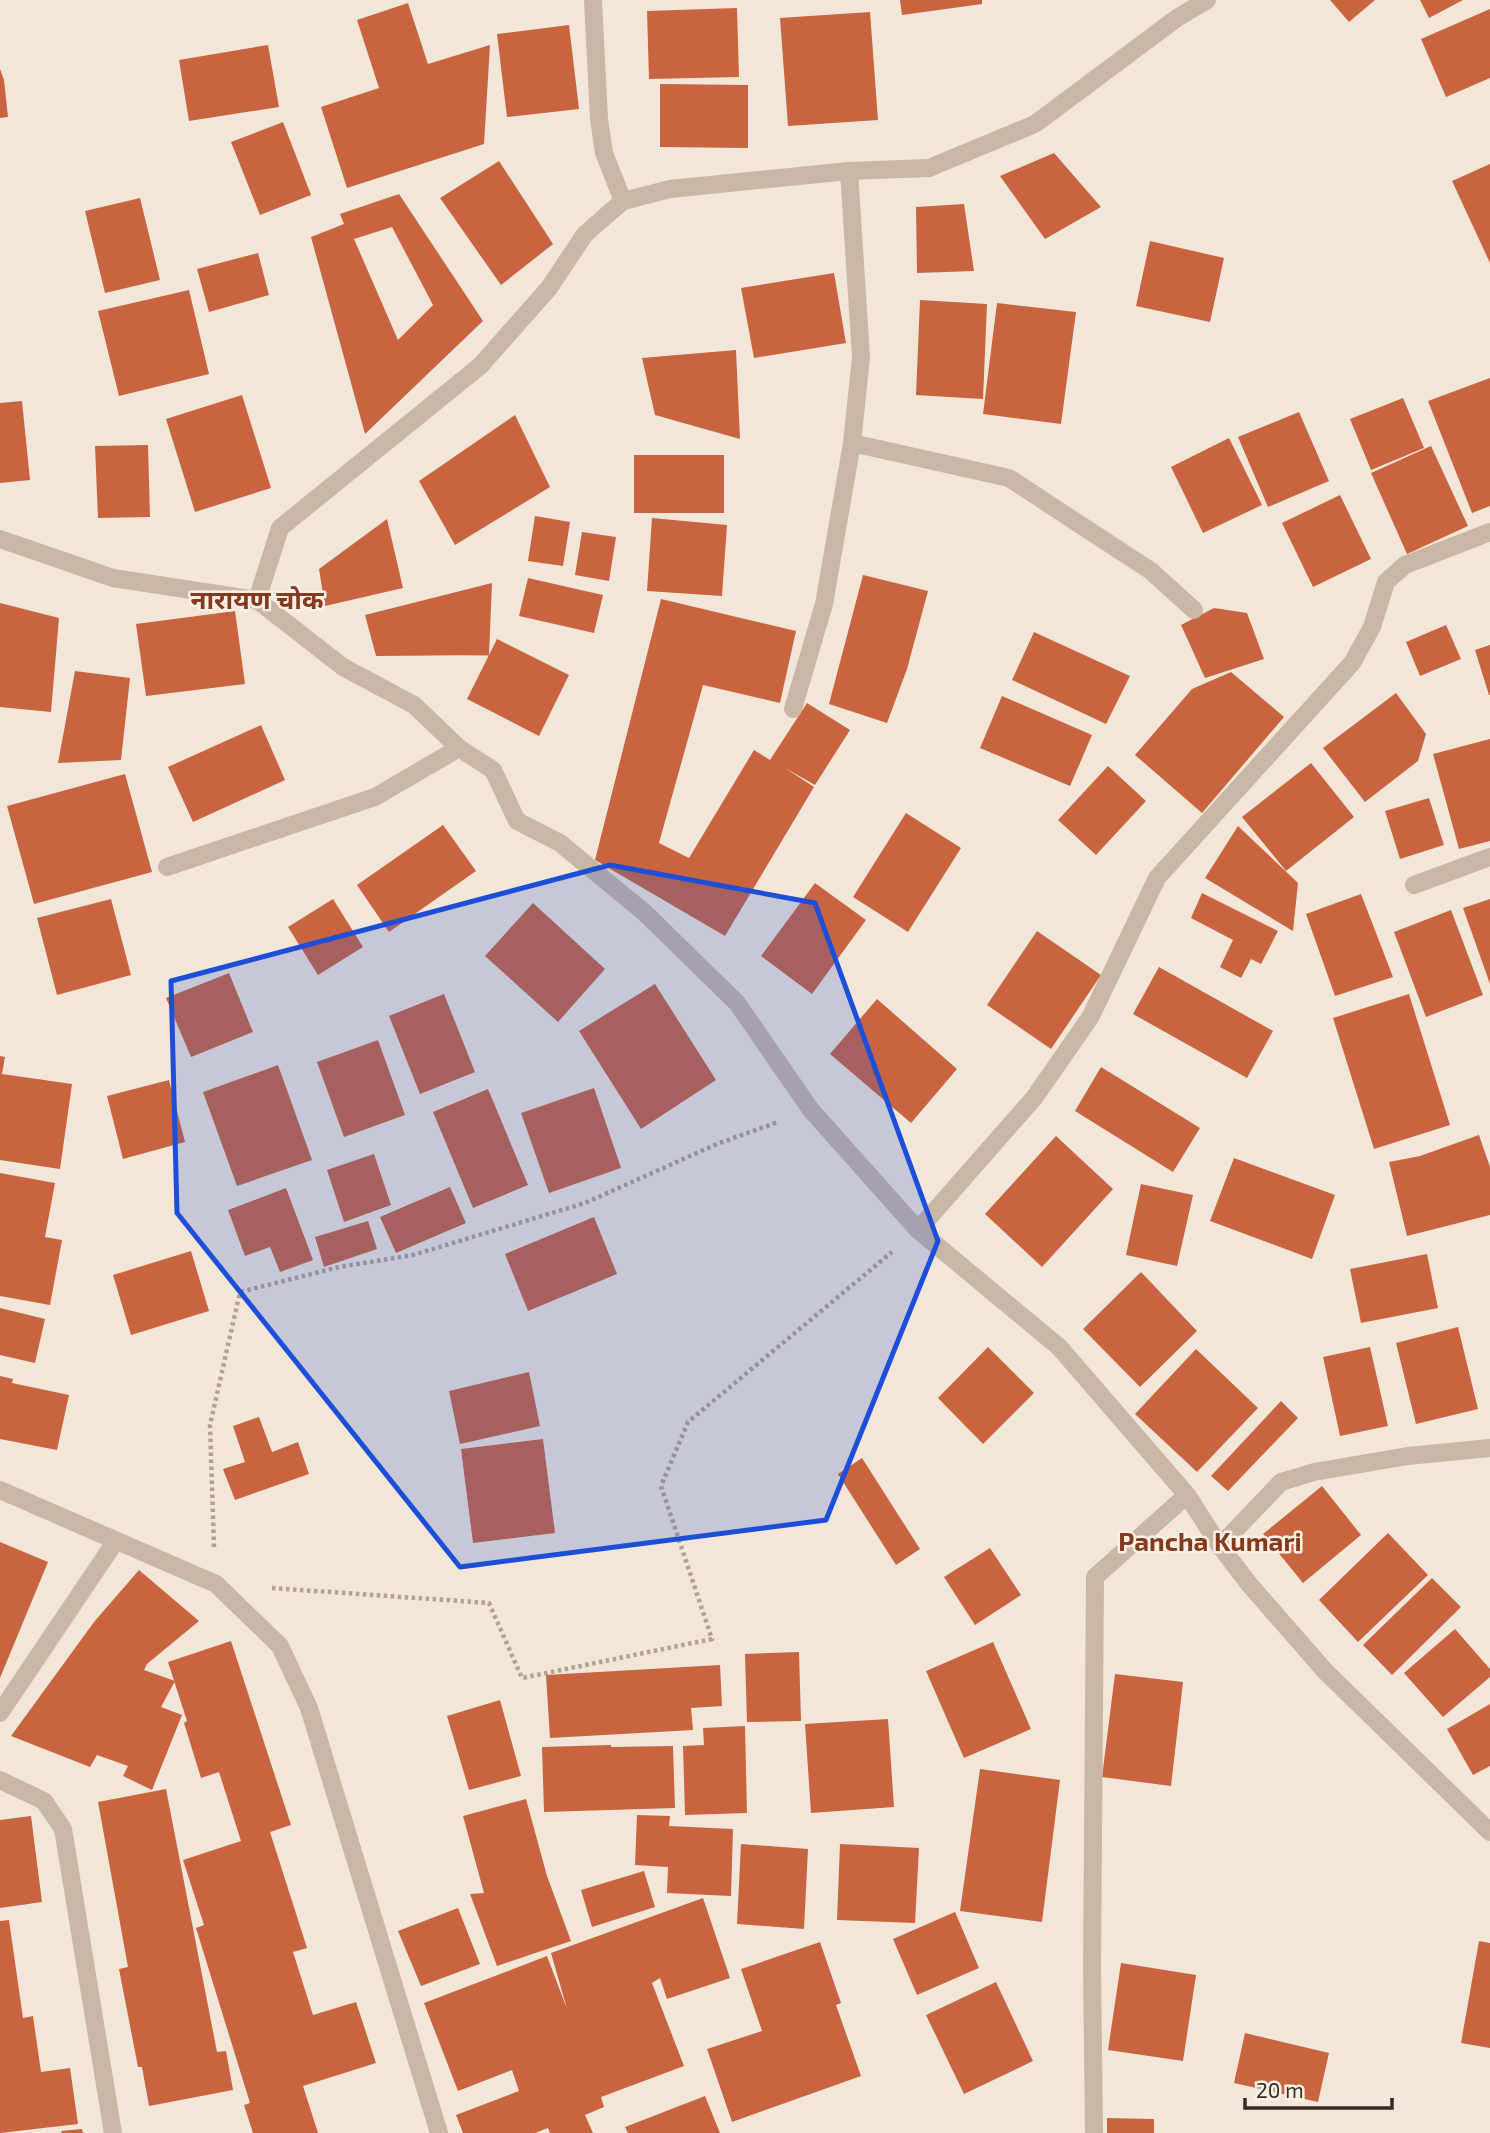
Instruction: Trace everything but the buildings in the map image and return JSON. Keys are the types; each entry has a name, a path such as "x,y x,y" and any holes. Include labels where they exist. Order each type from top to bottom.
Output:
{"street":[{"path":"593,0 602,142 623,201"},
{"path":"257,600 281,528 480,366 549,288 586,234 623,201 670,189 849,172 929,168 1035,124 1177,18 1207,0"},
{"path":"793,709 824,604 852,443 861,357 849,172"},
{"path":"852,443 1009,478 1151,571 1194,610"},
{"path":"918,1230 1034,1098 1091,1016 1157,878 1352,663 1372,627 1386,582 1405,565 1490,532"},
{"path":"0,539 113,578 257,600 343,667 414,705 459,748 493,771 517,821 560,843 592,869 645,913 737,1003 811,1110 918,1230 1059,1347 1187,1494 1220,1546 1249,1584 1325,1671 1490,1832"},
{"path":"167,867 375,796 459,748"},
{"path":"1414,884 1490,857"},
{"path":"1220,1546 1281,1482 1314,1472 1408,1456 1490,1448"},
{"path":"0,1490 216,1584 280,1646 309,1708 439,2133"},
{"path":"1094,2133 1092,1967 1095,1577 1187,1494"},
{"path":"0,1713 115,1542"},
{"path":"0,1780 44,1801 63,1829 113,2133"}],"path":[{"path":"811,1110 717,1144 584,1203 413,1255 339,1267 240,1292 210,1425 216,1584 489,1603 522,1678 712,1639 662,1486 688,1422 918,1230"}],"highlighted area":[{"path":"610,865 815,903 938,1241 826,1520 460,1567 177,1213 171,981"}],"district":[{"name":"नारायण चोक","path":"257,600"},
{"name":"Pancha Kumari","path":"1210,1542"}]}
